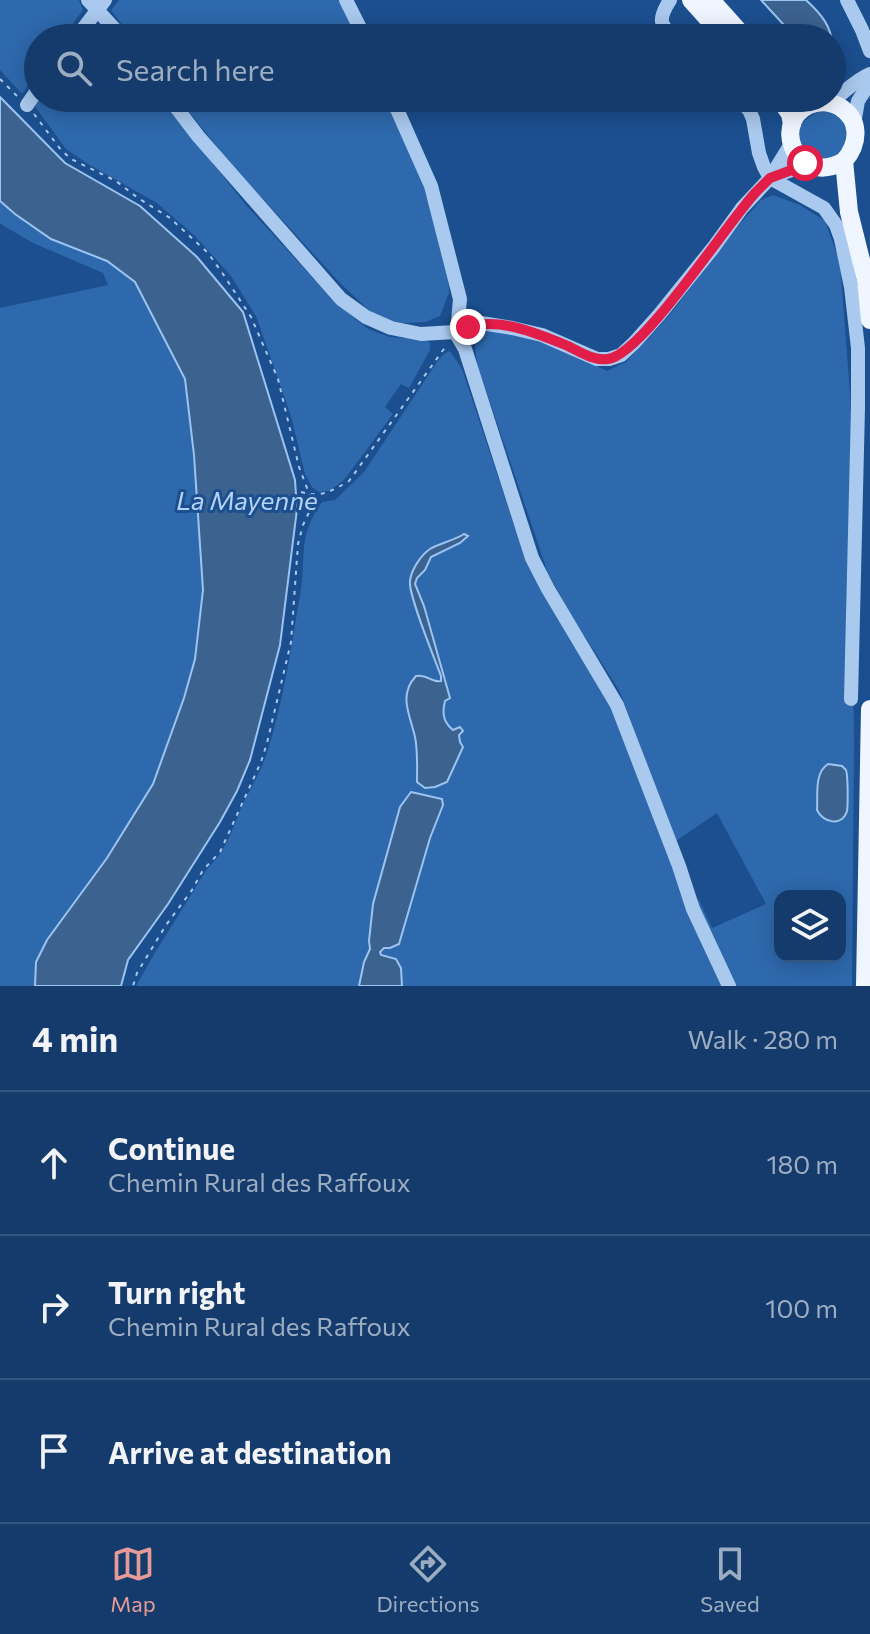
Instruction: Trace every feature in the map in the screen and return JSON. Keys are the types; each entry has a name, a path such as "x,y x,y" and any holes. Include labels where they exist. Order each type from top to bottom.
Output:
{"main road":[{"path":"691,0 712,24"},
{"path":"711,0 732,24"},
{"path":"789,112 792,124"},
{"path":"800,112 792,124 791,144 798,157 816,166 835,166 851,153 856,134 854,124 846,112"},
{"path":"844,161 849,212 866,280 870,320"},
{"path":"816,166 849,212"},
{"path":"865,986 870,709"}],"street":[{"path":"346,0 358,24"},
{"path":"663,24 662,14 670,0"},
{"path":"847,0 870,51"},
{"path":"84,24 97,3 113,24"},
{"path":"846,89 861,78 870,76"},
{"path":"854,124 858,101 870,76"},
{"path":"180,112 341,299 366,317 391,328 421,334 455,332 481,323 512,328 542,335 597,359 621,355 659,315 742,208 770,178 791,144"},
{"path":"398,112 431,186 460,299 455,332 465,349 532,558 617,705 693,909 729,986"},
{"path":"750,112 759,153 770,178 824,208 836,225 851,287 858,348 851,699"},
{"path":"770,178 816,166"}],"path":[{"path":"0,79 24,102"},
{"path":"32,112 71,159 116,181 170,218 196,240 223,274 251,317 278,379 299,467 312,506 298,544 291,642 264,753 220,852 206,865 166,925 137,973 133,986"},
{"path":"301,492 319,496 349,481 455,332"}],"shaded area":[{"path":"0,0 79,0 83,10 72,24 24,24 22,94 0,70"},
{"path":"119,0 339,0 351,24 122,24 111,10"},
{"path":"39,112 172,112 246,205 335,302 368,329 390,337 427,340 430,343 430,350 409,388 401,384 385,407 393,414 344,480 329,491 319,492 312,487 305,474 291,416 256,316 231,276 195,236 157,203 66,149"},
{"path":"189,112 392,112 424,188 448,268 449,293 440,316 425,322 391,324 372,313 341,284 230,163"},
{"path":"818,112 834,113 846,125 850,136 837,158 811,159 800,144 798,131"},
{"path":"773,195 800,205 825,221 840,263 851,407 854,745 852,986 136,986 207,869 224,847 266,757 283,690 301,589 304,544 314,514 322,502 335,500 364,472 437,362 450,351 462,369 515,528 605,692 690,903 699,900 712,928 766,904 717,813 676,841 620,692 548,573 477,364 475,344 479,331 510,333 544,343 607,371 626,362 668,317 761,200"},
{"path":"0,201 51,239 107,261 135,281 185,379 194,455 203,590 195,659 153,784 107,858 47,940 36,962 35,986 0,986 0,308 108,285 103,273 33,243 0,223"}],"water":[{"path":"761,0 806,0 826,24 783,24"},
{"name":"La Mayenne","path":"0,97 65,163 140,206 197,257 243,312 295,480 297,509 280,645 250,760 220,822 128,960 121,986 35,986 36,962 47,940 107,858 153,784 195,659 203,590 194,455 185,379 135,282 107,261 51,239 0,201"},
{"path":"464,534 468,536 460,543 431,557 415,584 450,698 445,701 444,717 453,730 460,727 463,731 459,735 463,747 447,782 425,788 417,782 416,742 406,698 416,676 441,681 441,676 417,613 410,581 414,568 427,552"},
{"path":"828,764 842,766 847,773 847,811 837,821 824,818 817,810 819,779"},
{"path":"411,792 442,799 443,805 430,838 399,944 380,952 396,959 401,968 402,986 359,986 370,949 373,904 400,807"}],"route":[{"path":"468,327 481,323 542,335 597,359 621,355 659,315 756,192 770,178 808,164 805,163"}]}
